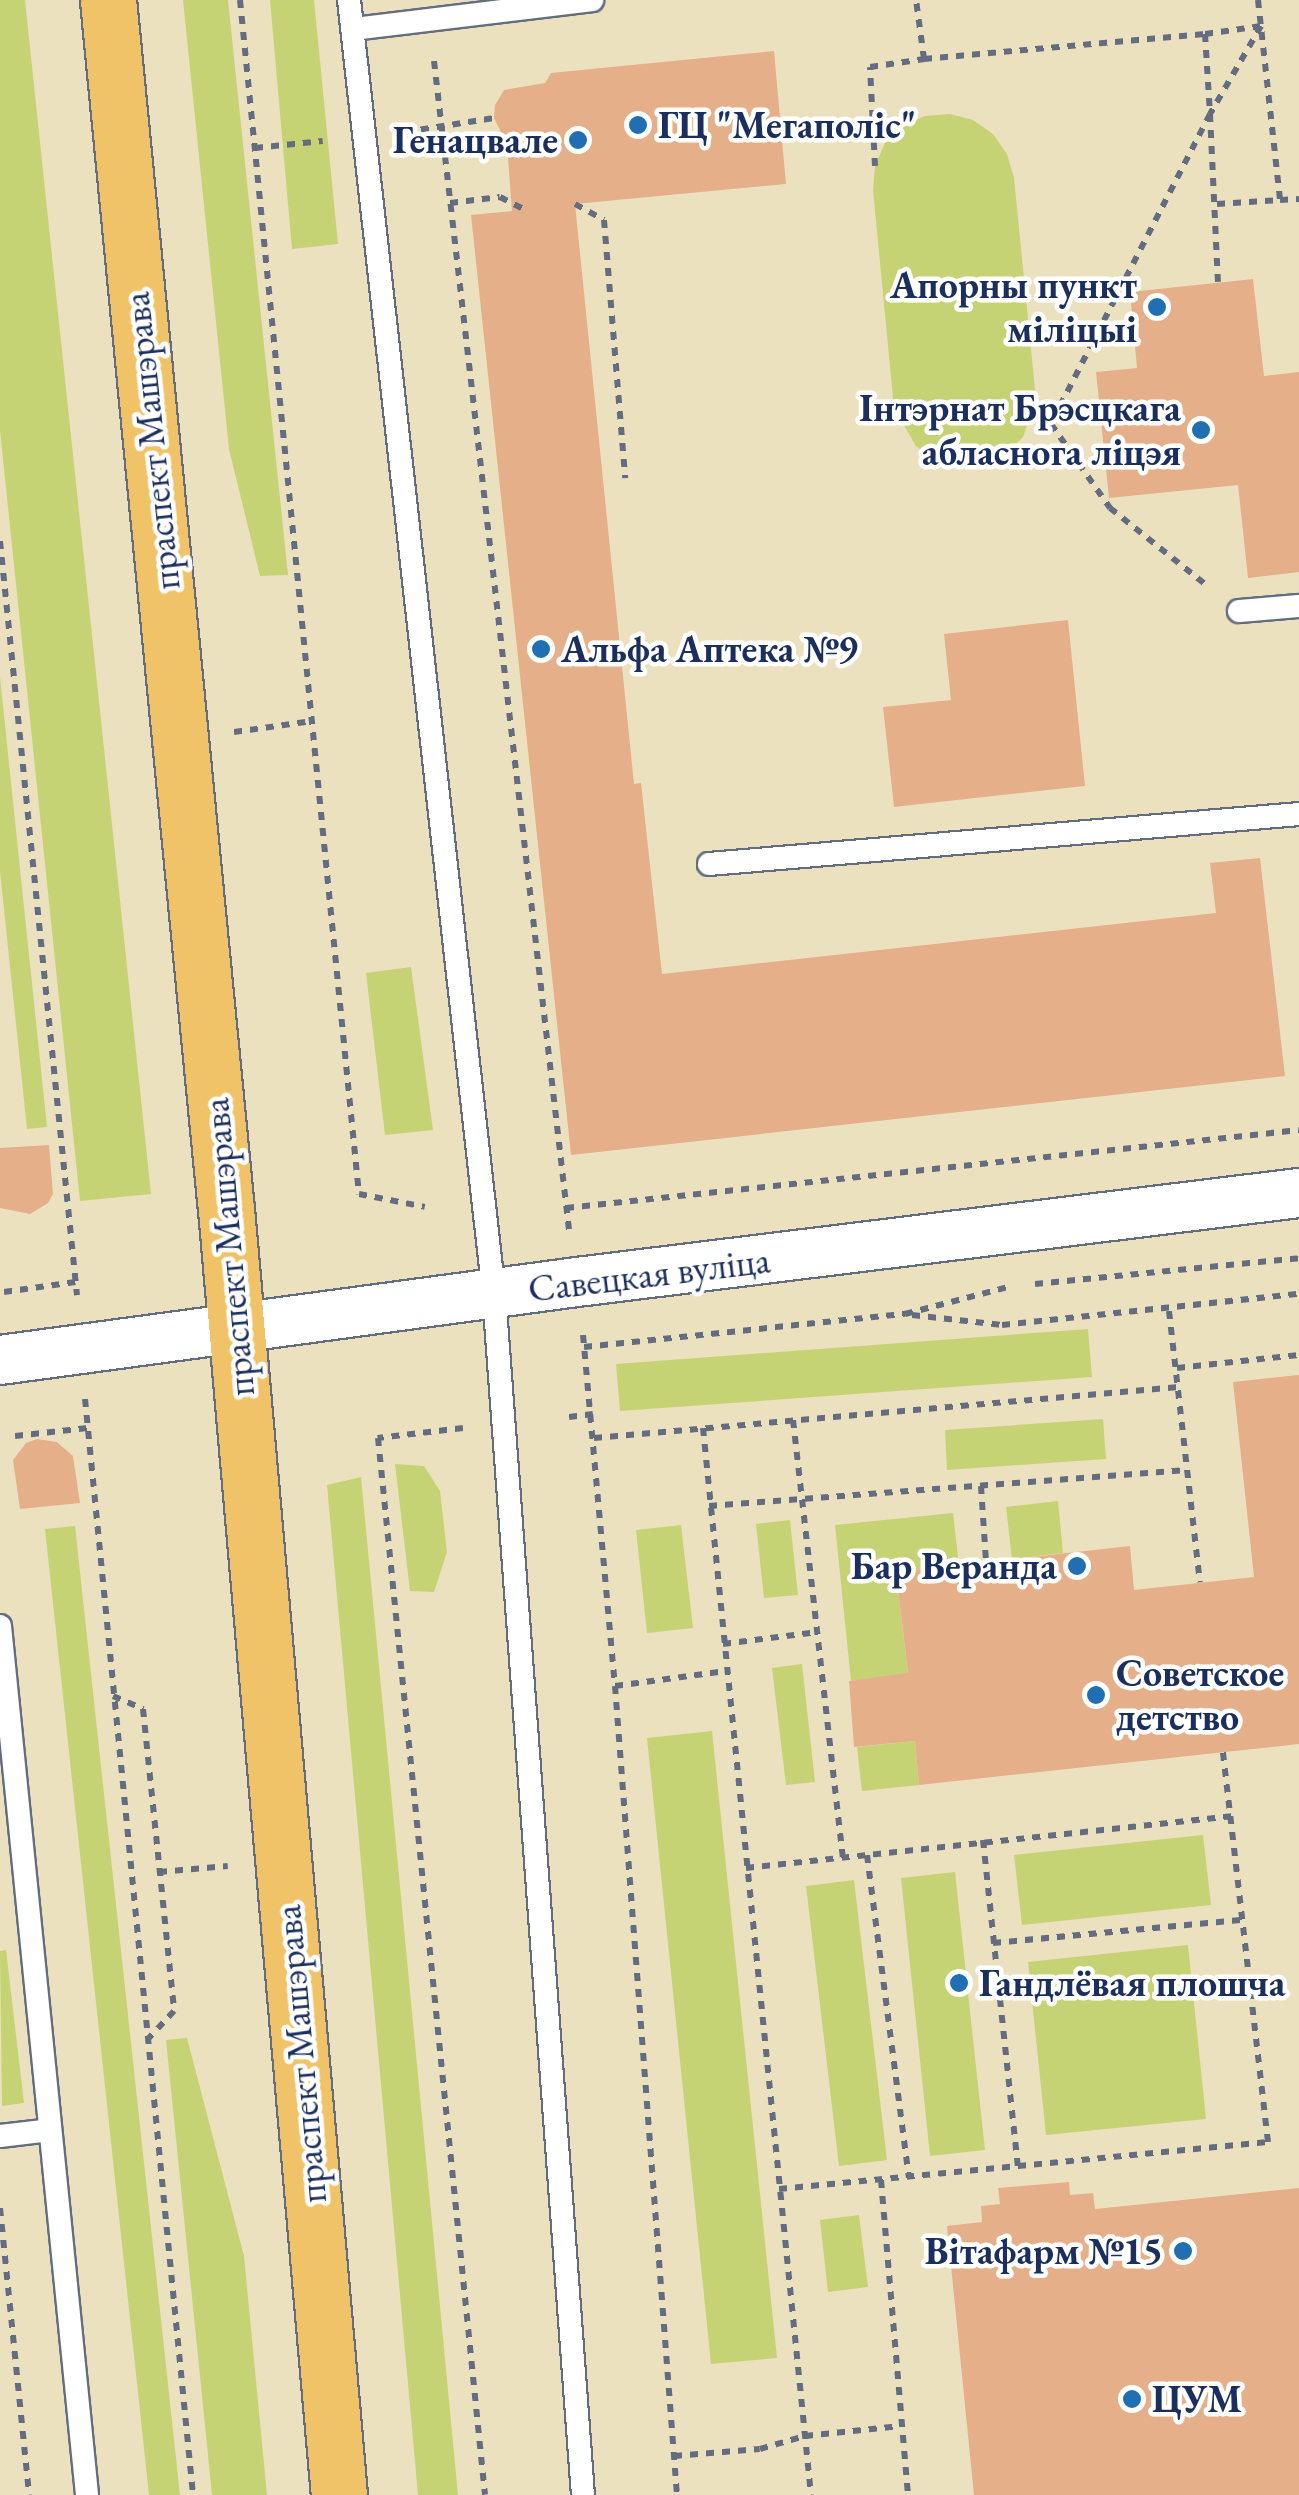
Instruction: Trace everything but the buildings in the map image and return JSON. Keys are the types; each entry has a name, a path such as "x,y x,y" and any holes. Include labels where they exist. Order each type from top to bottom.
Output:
{"main road":[{"name":"праспект Машэрава","path":"108,0 235,1331 339,2495"}],"street":[{"name":"Савецкая вуліца","path":"0,1360 1299,1192"}],"lane":[{"path":"350,0 494,1295 583,2495"},
{"path":"352,28 592,0"},
{"path":"1238,611 1299,606"},
{"path":"709,864 1299,814"},
{"path":"0,1626 10,1813 50,2130 86,2495"},
{"path":"0,2136 50,2130"}],"path":[{"path":"240,0 359,1194 426,1206"},
{"path":"916,0 924,59"},
{"path":"1258,0 1280,200"},
{"path":"429,18 566,1208 1299,1130"},
{"path":"875,166 870,67 1261,26"},
{"path":"1238,611 1110,508 1051,424 1210,114 1261,26"},
{"path":"1205,34 1217,204 1218,282"},
{"path":"442,127 494,118"},
{"path":"450,203 500,197 525,210"},
{"path":"1217,204 1299,199"},
{"path":"575,204 604,220 625,478"},
{"path":"0,540 78,1309"},
{"path":"180,740 312,721"},
{"path":"677,2495 616,1686 584,1347 905,1314 1008,1287 1299,1258"},
{"path":"4,1292 76,1282"},
{"path":"905,1314 1002,1325 1299,1294"},
{"path":"1170,1310 1200,1582"},
{"path":"1177,1368 1299,1355"},
{"path":"594,1438 1179,1387"},
{"path":"84,1393 194,2495"},
{"path":"570,1418 593,1414"},
{"path":"793,1420 843,1857"},
{"path":"473,1427 378,1438 485,2495"},
{"path":"15,1436 88,1428"},
{"path":"703,1428 811,2495"},
{"path":"710,1506 1186,1470"},
{"path":"981,1486 986,1562"},
{"path":"723,1644 818,1632"},
{"path":"616,1686 726,1672"},
{"path":"112,1696 143,1709 174,2011 149,2038"},
{"path":"779,2189 1268,2142 1223,1752"},
{"path":"746,1868 1230,1816"},
{"path":"983,1840 1018,2166"},
{"path":"867,1854 909,2176"},
{"path":"160,1872 282,1861"},
{"path":"993,1943 1243,1920"},
{"path":"880,2180 908,2495"},
{"path":"0,2208 29,2495"},
{"path":"674,2456 760,2449 805,2436 900,2426"}],"green space":[{"path":"0,0 25,0 151,1194 80,1201 0,430"},
{"path":"183,0 228,0 288,575 260,576 229,449"},
{"path":"270,0 314,0 338,244 292,249"},
{"path":"950,114 973,120 993,134 1007,154 1014,178 1036,399 1023,437 1005,454 984,464 959,467 935,460 916,446 894,408 873,190 875,166 885,143 903,126 925,116"},
{"path":"0,677 47,1127 27,1129 0,871"},
{"path":"411,967 433,1130 385,1135 366,973"},
{"path":"1088,1329 1092,1377 620,1411 616,1364"},
{"path":"1103,1419 1106,1459 947,1470 945,1430"},
{"path":"395,1464 424,1466 440,1491 447,1552 434,1592 410,1591"},
{"path":"361,1477 458,2495 418,2495 327,1485"},
{"path":"1058,1501 1063,1553 1012,1559 1006,1507"},
{"path":"953,1513 959,1565 896,1572 908,1674 851,1681 835,1525"},
{"path":"790,1520 798,1595 764,1598 756,1524"},
{"path":"681,1525 693,1628 647,1633 636,1530"},
{"path":"75,1526 180,2495 149,2495 45,1529"},
{"path":"802,1664 815,1782 786,1785 772,1668"},
{"path":"712,1731 777,2358 711,2364 647,1738"},
{"path":"915,1741 919,1785 862,1791 857,1747"},
{"path":"1203,1835 1211,1905 1022,1925 1014,1855"},
{"path":"955,1872 985,2150 930,2156 901,1878"},
{"path":"854,1880 887,2160 839,2166 806,1886"},
{"path":"1188,1945 1206,2119 1046,2135 1028,1962"},
{"path":"6,1950 24,2103 2,2106 0,1951"},
{"path":"187,2038 244,2256 267,2495 212,2495 166,2040"},
{"path":"859,2215 868,2287 828,2292 820,2220"}],"place":[{"name":"ГЦ \"Мегаполіс\"","path":"638,125"},
{"name":"Генацвале","path":"578,140"},
{"name":"Апорны пункт міліцыі","path":"1157,307"},
{"name":"Інтэрнат Брэсцкага абласнога ліцэя","path":"1201,430"},
{"name":"Альфа Аптека №9","path":"541,649"},
{"name":"Бар Веранда","path":"1077,1566"},
{"name":"Советское детство","path":"1096,1695"},
{"name":"Гандлёвая плошча","path":"959,1983"},
{"name":"Вітафарм №15","path":"1183,2251"},
{"name":"ЦУМ","path":"1132,2399"}]}
